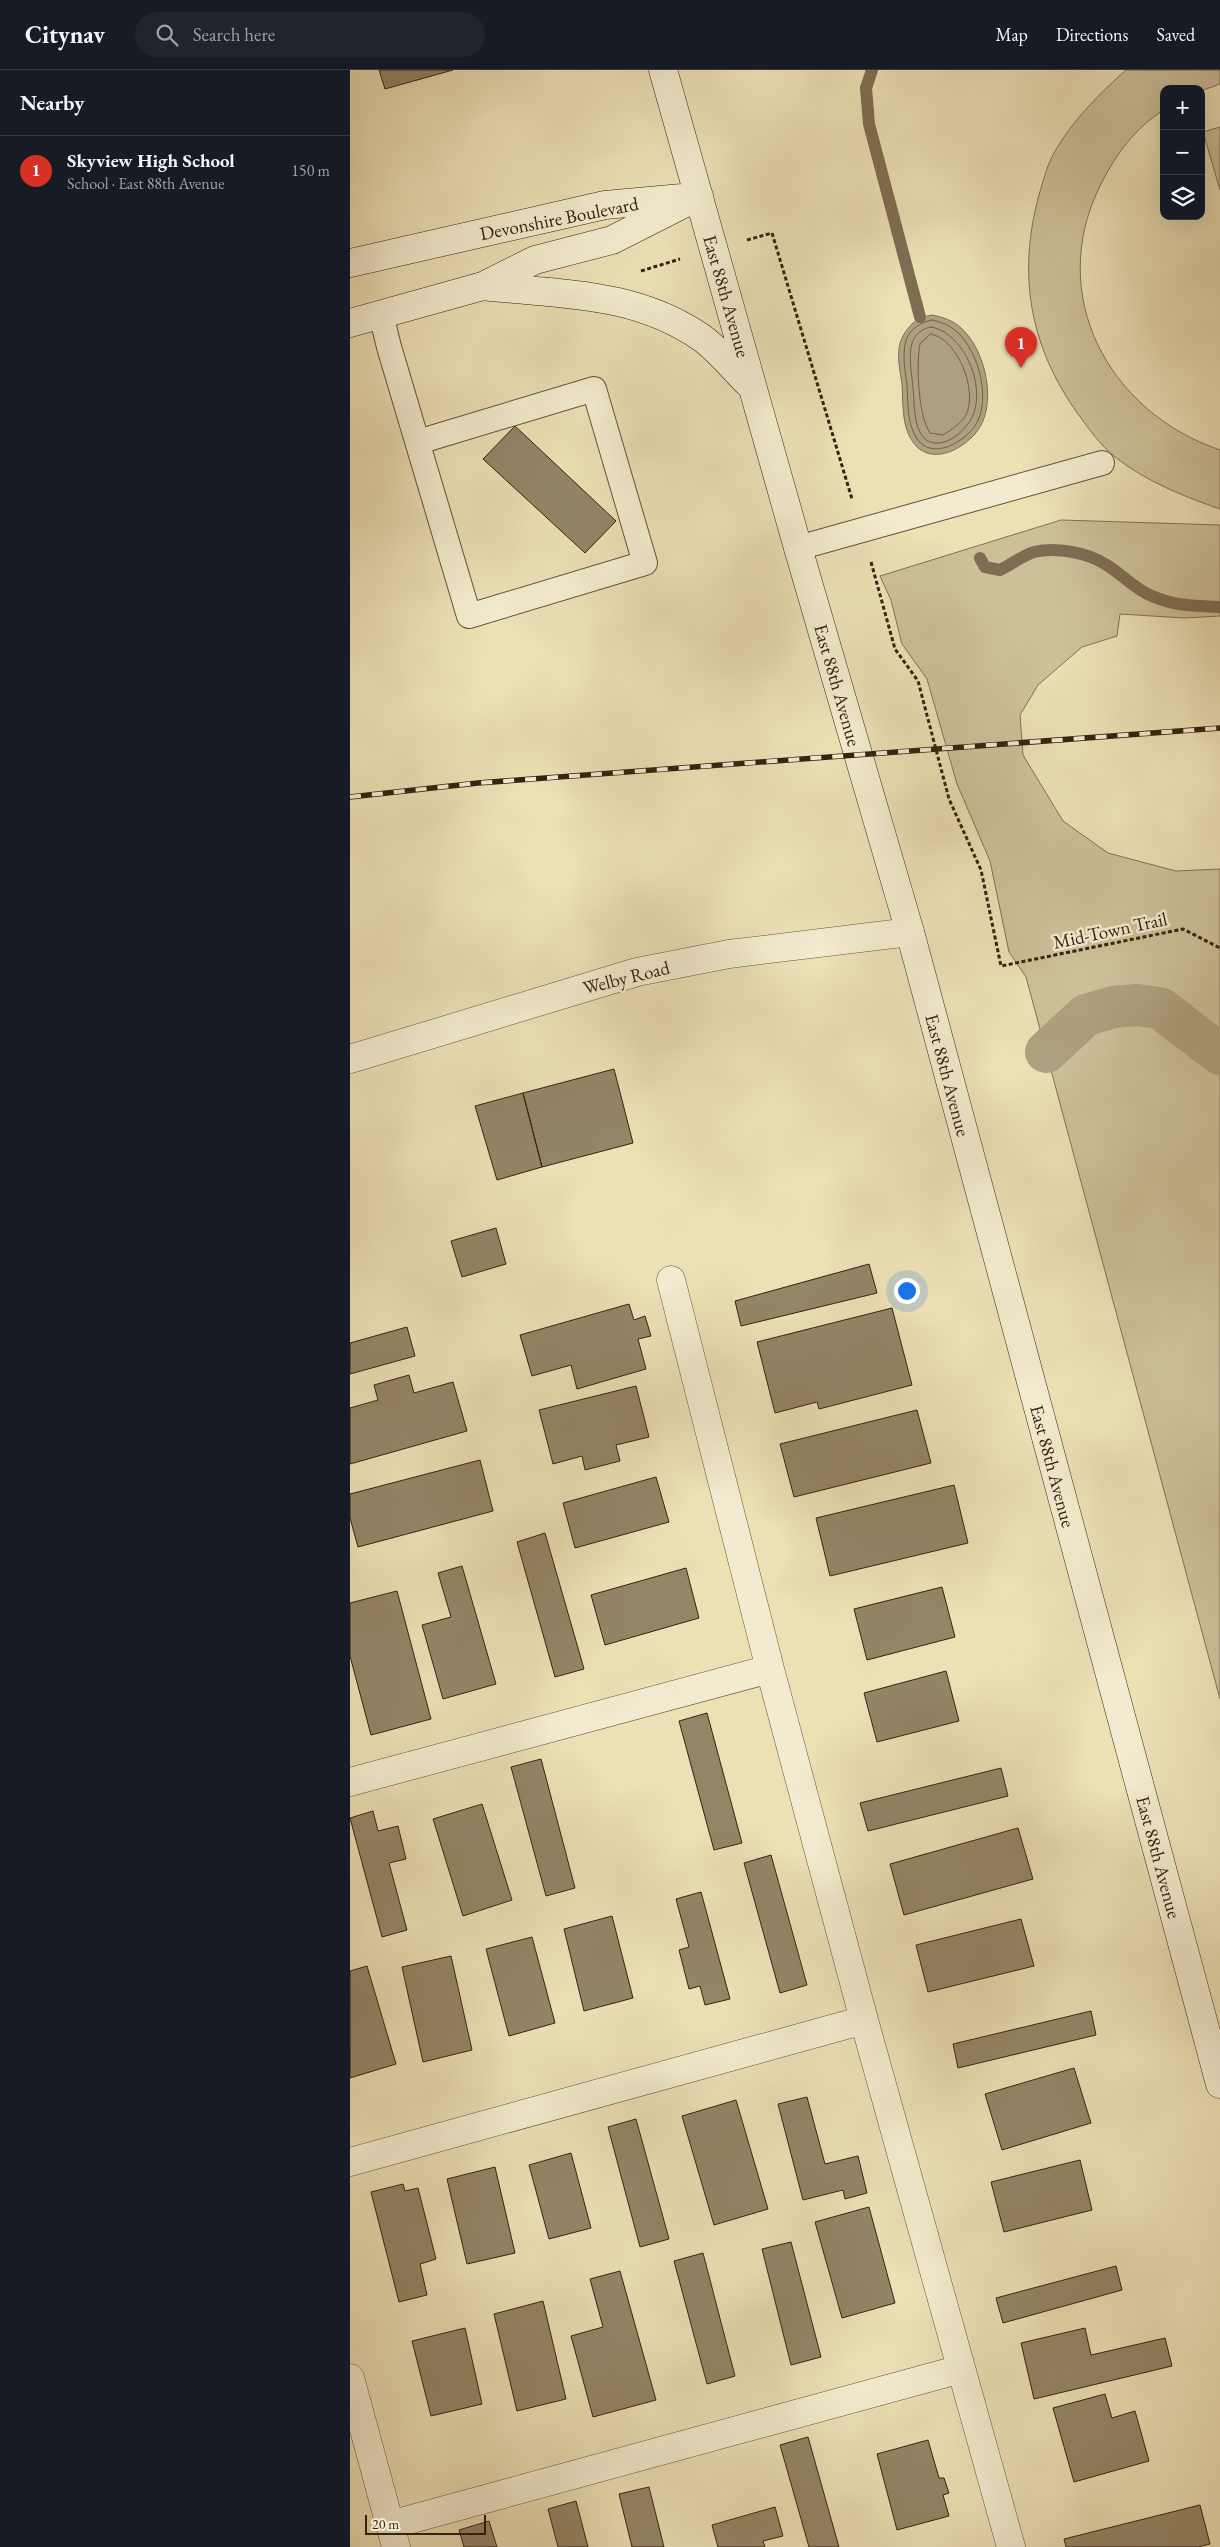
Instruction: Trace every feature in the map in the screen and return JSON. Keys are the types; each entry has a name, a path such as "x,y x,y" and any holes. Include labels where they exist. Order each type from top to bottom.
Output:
{"street":[{"name":"East 88th Avenue","path":"662,70 910,932 1220,2084"},
{"name":"Devonshire Boulevard","path":"350,263 605,205 699,196"},
{"name":"Devonshire Boulevard","path":"350,322 483,286 535,260 612,240 699,196"},
{"path":"483,286 610,298 657,313 703,339 752,387"},
{"name":"Welby Road","path":"350,1059 637,972 729,954 910,932"},
{"path":"671,1280 770,1669 864,2020 1011,2547"},
{"path":"350,1782 770,1669"},
{"path":"350,2162 864,2020"},
{"path":"350,2378 393,2536 961,2369"}],"lane":[{"path":"381,314 418,442 469,616 645,563 594,389 418,442"},
{"path":"798,548 1102,463"}],"path":[{"path":"763,236 772,233 862,530"},
{"name":"Mid-Town Trail","path":"862,530 895,648 918,681 950,800 981,870 1001,966 1183,929 1220,948"}],"shaded area":[{"path":"1126,70 1220,70 1220,84 1205,90 1205,85 1160,85 1160,113 1127,142 1101,184 1085,225 1080,267 1085,306 1098,344 1118,378 1146,408 1180,432 1220,450 1220,509 1153,481 1127,466 1105,448 1078,414 1062,389 1049,363 1039,336 1032,309 1029,282 1029,254 1032,225 1039,195 1049,163 1061,141 1096,98"},
{"path":"1220,127 1220,190 1205,139 1205,131"},
{"path":"1061,520 1220,525 1220,616 1184,618 1120,614 1117,636 1082,647 1038,685 1020,715 1023,755 1063,821 1108,853 1176,871 1220,869 1220,1699 1026,977 1009,952 990,861 957,784 927,679 902,644 891,600 880,576"}],"water":[{"path":"932,315 954,322 969,337 977,349 982,363 988,394 982,423 975,434 958,447 940,454 930,454 922,450 914,444 908,433 904,415 899,360 899,347 906,331 915,321"}],"building":[{"path":"379,70 453,70 385,89"},
{"path":"515,426 616,521 585,553 483,459"},
{"path":"614,1069 633,1143 542,1167 523,1093"},
{"path":"523,1093 542,1167 497,1180 475,1106"},
{"path":"496,1228 506,1264 462,1277 451,1241"},
{"path":"869,1264 877,1293 741,1326 735,1301"},
{"path":"629,1304 634,1320 645,1316 651,1336 638,1339 646,1369 577,1389 571,1365 532,1376 520,1335"},
{"path":"892,1308 912,1385 819,1409 817,1402 775,1413 757,1342"},
{"path":"407,1327 415,1356 350,1374 350,1343"},
{"path":"409,1375 414,1393 453,1382 467,1431 350,1464 350,1408 378,1400 374,1385"},
{"path":"636,1386 649,1437 616,1445 620,1461 585,1470 582,1456 553,1464 539,1410"},
{"path":"917,1410 931,1463 794,1497 780,1444"},
{"path":"480,1460 493,1511 358,1547 350,1518 350,1494"},
{"path":"656,1477 669,1522 575,1548 563,1503"},
{"path":"954,1485 968,1543 830,1576 816,1518"},
{"path":"545,1533 584,1669 555,1677 517,1542"},
{"path":"462,1566 496,1684 443,1699 422,1625 451,1617 438,1573"},
{"path":"686,1568 699,1618 605,1645 591,1595"},
{"path":"942,1587 955,1637 867,1660 854,1609"},
{"path":"397,1591 431,1719 371,1735 350,1656 350,1603"},
{"path":"946,1671 959,1721 877,1742 864,1693"},
{"path":"707,1713 742,1843 714,1850 679,1721"},
{"path":"541,1759 575,1888 546,1896 511,1767"},
{"path":"1001,1768 1008,1796 868,1831 860,1803"},
{"path":"482,1804 512,1900 463,1916 433,1819"},
{"path":"373,1811 378,1831 398,1826 406,1859 389,1863 407,1930 382,1937 350,1818"},
{"path":"1018,1828 1033,1879 904,1915 890,1864"},
{"path":"771,1855 807,1985 780,1993 744,1863"},
{"path":"701,1892 730,1999 705,2005 700,1986 689,1989 679,1950 689,1947 676,1899"},
{"path":"612,1916 633,1998 584,2011 564,1929"},
{"path":"1021,1919 1034,1966 928,1992 916,1945"},
{"path":"532,1937 555,2023 509,2036 486,1949"},
{"path":"451,1956 472,2050 423,2062 402,1967"},
{"path":"367,1966 396,2064 350,2078 350,1971"},
{"path":"1091,2011 1096,2035 958,2068 953,2044"},
{"path":"1074,2068 1091,2123 1002,2150 985,2094"},
{"path":"807,2097 825,2164 858,2156 867,2193 845,2199 843,2190 803,2200 778,2104"},
{"path":"736,2100 768,2209 714,2225 682,2116"},
{"path":"636,2119 669,2239 640,2247 608,2127"},
{"path":"571,2153 591,2228 549,2239 529,2165"},
{"path":"1080,2160 1092,2210 1004,2232 991,2182"},
{"path":"495,2167 515,2253 467,2264 447,2179"},
{"path":"403,2184 405,2191 418,2188 436,2259 420,2264 427,2295 399,2302 371,2192"},
{"path":"869,2207 895,2303 842,2318 815,2222"},
{"path":"791,2242 821,2357 791,2365 762,2249"},
{"path":"703,2253 735,2376 707,2384 674,2261"},
{"path":"1116,2266 1122,2290 1003,2323 996,2298"},
{"path":"620,2271 656,2400 593,2417 571,2336 603,2327 590,2279"},
{"path":"543,2301 566,2399 517,2411 494,2314"},
{"path":"465,2328 482,2404 431,2416 412,2341"},
{"path":"1085,2328 1091,2355 1165,2338 1172,2366 1034,2399 1021,2343"},
{"path":"1105,2394 1112,2418 1135,2411 1149,2461 1074,2482 1053,2408"},
{"path":"808,2437 839,2547 809,2547 780,2445"},
{"path":"928,2440 939,2478 944,2478 949,2493 943,2495 949,2516 897,2530 877,2454"},
{"path":"649,2487 664,2547 632,2547 619,2494"},
{"path":"576,2501 588,2547 558,2547 548,2509"},
{"path":"1200,2505 1210,2544 1198,2547 1066,2547 1064,2539"},
{"path":"775,2507 783,2536 763,2541 765,2547 718,2547 712,2525"},
{"path":"489,2521 497,2547 464,2547 459,2530"}],"waterway":[{"path":"872,70 866,88 869,124 920,317"},
{"path":"980,558 985,567 1000,570 1034,552 1061,550 1089,556 1111,568 1145,593 1160,599 1186,605 1220,607"},
{"path":"1046,1052 1086,1015 1114,1007 1137,1005 1160,1008 1220,1054"}],"railway":[{"path":"350,797 478,783 1220,728"}],"place":[{"name":"Skyview High School","path":"1021,368"}]}
